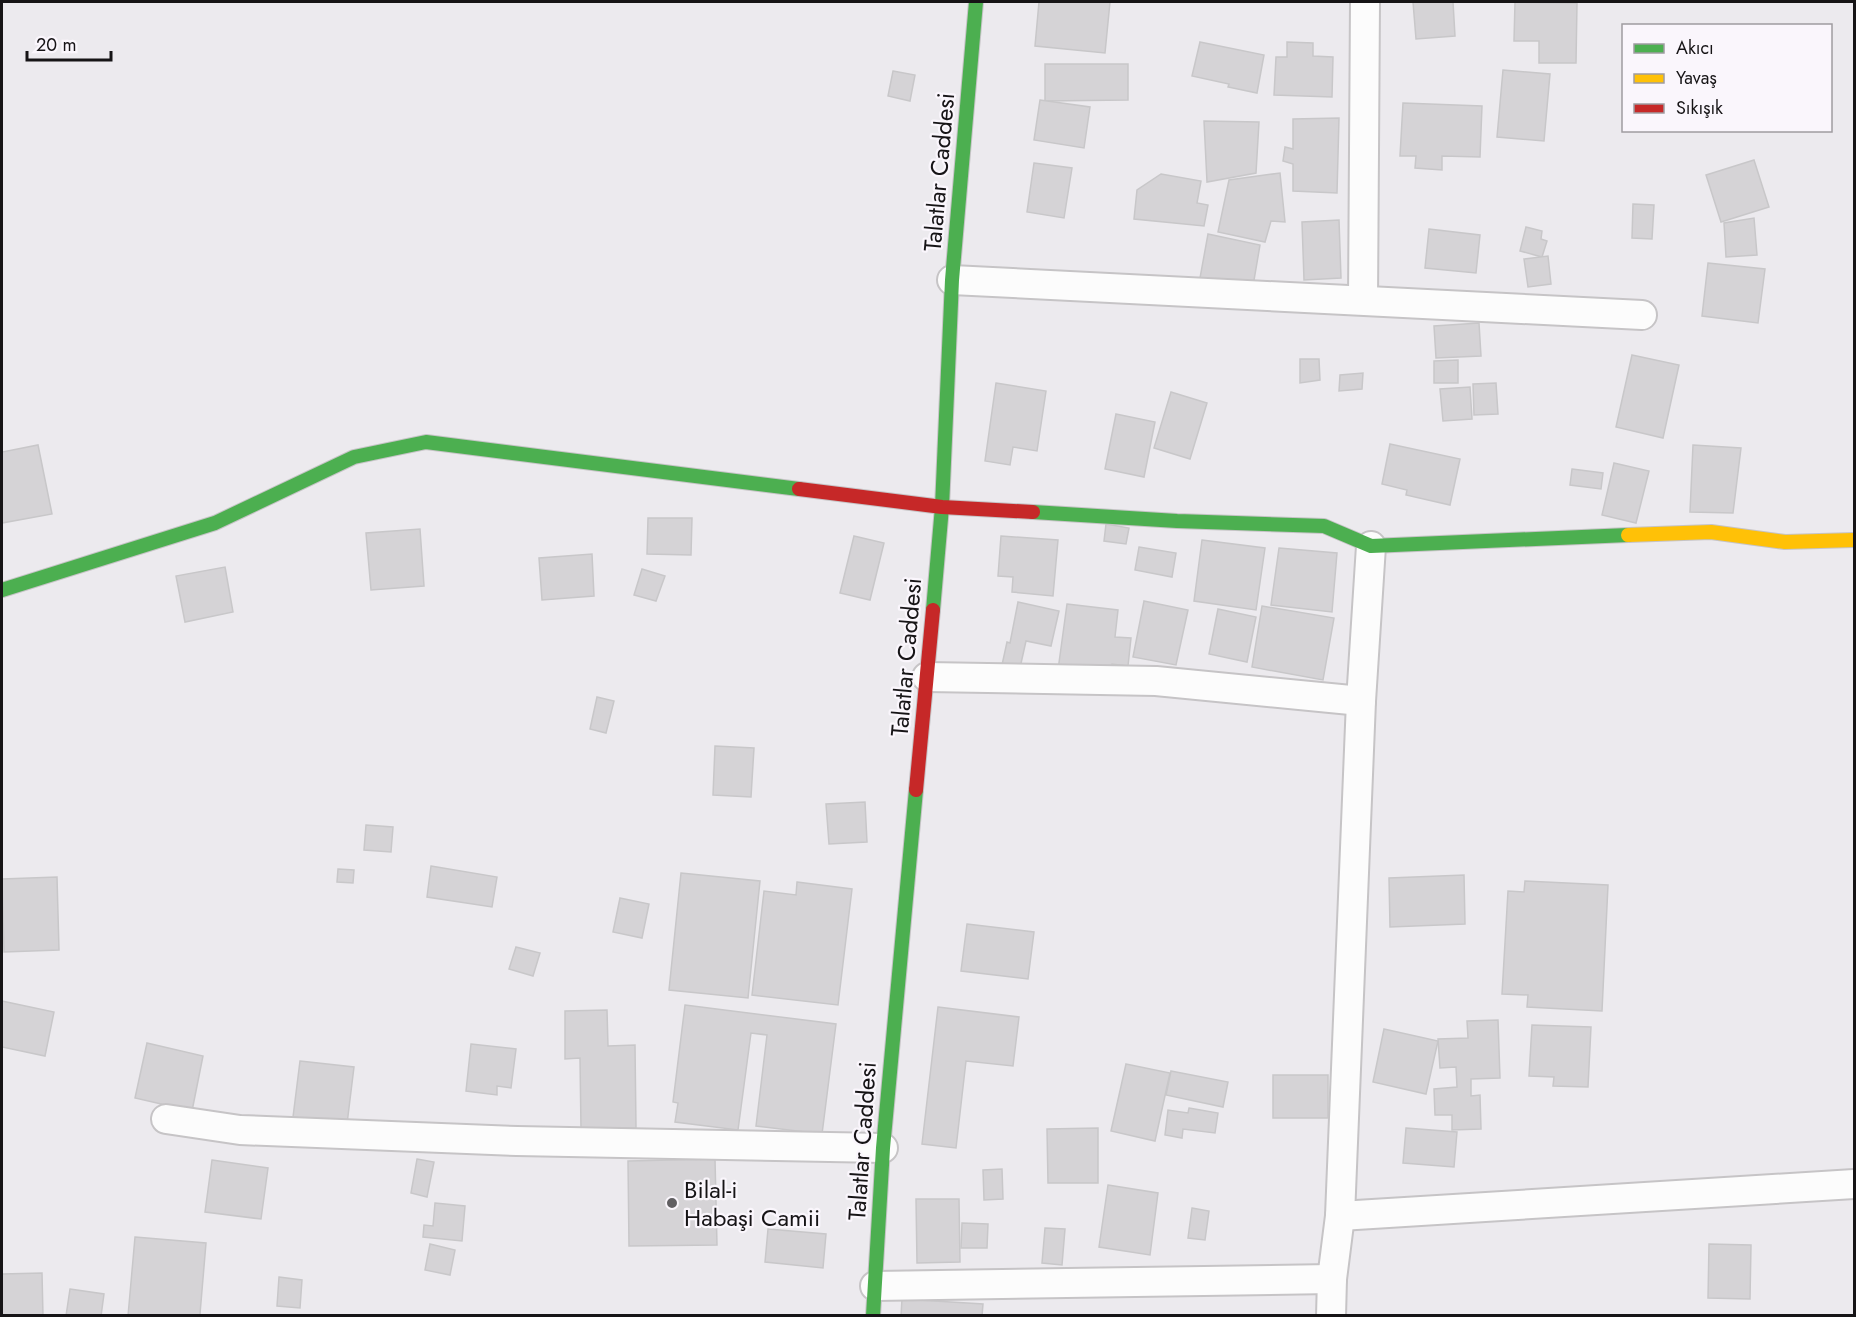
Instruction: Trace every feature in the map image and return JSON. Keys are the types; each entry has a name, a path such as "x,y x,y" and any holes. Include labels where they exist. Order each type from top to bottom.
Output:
{"street":[{"name":"Talatlar Caddesi","path":"873,1316 883,1148 942,507 952,280 976,2"},
{"path":"1363,300 1365,2"},
{"path":"952,280 1642,315"},
{"path":"2,590 215,524 354,457 426,442 942,507 1177,521 1324,526 1371,546 1711,532 1785,542 1854,540"},
{"path":"1331,1316 1332,1279 1340,1216 1361,701 1371,546"},
{"path":"927,677 1156,681 1361,701"},
{"path":"165,1119 240,1130 517,1141 883,1148"},
{"path":"1340,1216 1854,1184"},
{"path":"874,1286 1332,1279"}],"building":[{"path":"1039,2 1110,2 1105,53 1035,46"},
{"path":"1413,2 1453,2 1455,36 1416,39"},
{"path":"1515,2 1577,3 1576,63 1539,63 1539,41 1514,41"},
{"path":"1200,42 1264,55 1257,93 1192,76"},
{"path":"1287,42 1313,43 1313,56 1333,57 1332,97 1274,95 1276,57 1287,57"},
{"path":"1045,64 1128,64 1128,100 1045,101"},
{"path":"1503,70 1550,74 1544,141 1497,137"},
{"path":"893,71 915,75 910,101 888,96"},
{"path":"1040,100 1090,107 1084,148 1034,140"},
{"path":"1403,103 1482,106 1480,157 1442,156 1442,170 1415,168 1416,156 1400,156"},
{"path":"1339,118 1337,193 1293,191 1293,164 1283,161 1285,147 1293,149 1293,119"},
{"path":"1204,121 1259,122 1256,173 1207,182"},
{"path":"1754,160 1769,207 1721,222 1706,175"},
{"path":"1034,163 1072,168 1064,218 1027,212"},
{"path":"1280,173 1285,222 1271,221 1265,242 1218,232 1229,180"},
{"path":"1161,174 1201,181 1197,203 1208,205 1204,226 1134,219 1137,190"},
{"path":"1633,204 1654,205 1652,239 1632,238"},
{"path":"1754,218 1757,255 1726,257 1724,223"},
{"path":"1339,220 1341,278 1304,280 1302,222"},
{"path":"1526,227 1542,231 1541,239 1547,241 1542,257 1520,251"},
{"path":"1429,229 1480,235 1476,273 1425,268"},
{"path":"1208,234 1260,245 1252,292 1198,289"},
{"path":"1548,256 1551,284 1528,287 1524,259"},
{"path":"1708,263 1765,269 1758,323 1702,316"},
{"path":"1479,323 1481,356 1436,358 1434,326"},
{"path":"1632,355 1679,365 1663,438 1616,427"},
{"path":"1300,359 1319,359 1320,380 1300,383"},
{"path":"1458,360 1458,383 1434,383 1434,361"},
{"path":"1363,373 1362,389 1339,391 1340,375"},
{"path":"996,383 1046,391 1037,451 1013,447 1010,465 985,461"},
{"path":"1496,383 1498,414 1474,415 1473,384"},
{"path":"1470,387 1472,419 1443,421 1440,389"},
{"path":"1171,392 1207,403 1190,459 1154,448"},
{"path":"1116,414 1155,422 1144,477 1105,469"},
{"path":"1390,444 1460,459 1450,505 1406,495 1407,490 1382,484"},
{"path":"38,445 52,514 2,523 2,452"},
{"path":"1693,445 1741,448 1733,513 1690,512"},
{"path":"1614,463 1649,471 1636,523 1602,515"},
{"path":"1572,469 1603,473 1601,489 1570,485"},
{"path":"648,518 692,518 691,555 647,554"},
{"path":"1106,524 1129,528 1126,544 1104,541"},
{"path":"420,529 424,586 371,590 366,533"},
{"path":"854,536 884,543 870,600 840,593"},
{"path":"1001,536 1058,540 1053,596 1012,592 1013,577 998,576"},
{"path":"1202,540 1265,548 1256,610 1194,601"},
{"path":"1139,547 1176,553 1172,577 1135,570"},
{"path":"1279,548 1337,553 1332,612 1271,605"},
{"path":"592,554 594,596 542,600 539,558"},
{"path":"225,567 233,612 185,622 176,576"},
{"path":"642,569 665,576 656,601 634,595"},
{"path":"1144,601 1188,610 1176,665 1133,657"},
{"path":"1018,602 1059,611 1051,646 1026,641 1020,668 1002,665 1007,642 1010,643"},
{"path":"1067,604 1118,610 1115,637 1131,638 1128,666 1112,664 1110,676 1058,670"},
{"path":"1262,606 1334,618 1323,680 1252,667"},
{"path":"1218,609 1256,617 1247,662 1209,654"},
{"path":"597,697 614,701 606,733 590,729"},
{"path":"715,746 754,748 751,797 713,795"},
{"path":"865,802 867,842 829,844 826,804"},
{"path":"366,825 393,827 391,852 364,850"},
{"path":"431,866 497,877 492,907 427,897"},
{"path":"338,869 354,870 353,883 337,882"},
{"path":"681,873 760,881 748,998 669,990"},
{"path":"1464,875 1465,924 1390,927 1389,878"},
{"path":"57,877 59,950 4,952 2,879"},
{"path":"1525,881 1608,885 1602,1011 1527,1007 1528,995 1502,994 1508,891 1524,892"},
{"path":"797,882 852,889 838,1005 752,995 764,891 796,895"},
{"path":"620,898 649,904 642,938 613,932"},
{"path":"967,924 1034,932 1028,979 961,971"},
{"path":"516,947 540,953 533,976 509,969"},
{"path":"2,1001 54,1012 45,1056 2,1047"},
{"path":"685,1005 836,1024 822,1134 756,1126 767,1035 751,1033 738,1130 675,1122 678,1103 673,1102"},
{"path":"938,1007 1019,1017 1013,1066 966,1061 956,1148 922,1144"},
{"path":"607,1010 608,1046 635,1045 636,1128 581,1129 580,1058 565,1059 565,1011"},
{"path":"1498,1020 1500,1078 1471,1079 1471,1096 1480,1095 1481,1129 1452,1130 1452,1115 1435,1115 1434,1089 1457,1087 1456,1067 1440,1068 1438,1039 1468,1038 1467,1021"},
{"path":"1532,1025 1591,1027 1588,1087 1553,1086 1554,1077 1529,1076"},
{"path":"1384,1029 1438,1041 1426,1094 1373,1082"},
{"path":"147,1043 203,1056 192,1111 135,1098"},
{"path":"471,1044 516,1049 511,1088 497,1086 497,1095 466,1091"},
{"path":"300,1061 354,1067 347,1124 293,1117"},
{"path":"1126,1064 1170,1073 1155,1141 1111,1131"},
{"path":"1171,1071 1228,1082 1223,1107 1166,1095"},
{"path":"1273,1075 1328,1075 1328,1118 1273,1118"},
{"path":"1189,1108 1218,1113 1215,1133 1183,1129 1182,1138 1165,1135 1168,1110 1188,1113"},
{"path":"1098,1128 1098,1183 1048,1183 1047,1129"},
{"path":"1406,1128 1457,1132 1454,1167 1403,1163"},
{"path":"417,1159 434,1162 427,1197 411,1193"},
{"name":"Bilal-i Habaşi Camii","path":"715,1159 717,1245 629,1246 628,1161"},
{"path":"212,1160 268,1168 261,1219 205,1212"},
{"path":"1002,1169 1003,1199 984,1200 983,1170"},
{"path":"1108,1185 1158,1193 1150,1255 1099,1247"},
{"path":"916,1199 959,1199 960,1262 917,1263"},
{"path":"435,1203 465,1206 462,1241 423,1237 424,1225 433,1226"},
{"path":"1192,1208 1209,1211 1205,1240 1188,1238"},
{"path":"962,1223 988,1224 987,1248 961,1248"},
{"path":"1045,1228 1065,1229 1062,1265 1042,1263"},
{"path":"768,1229 826,1234 823,1268 765,1262"},
{"path":"135,1237 206,1243 200,1314 202,1316 128,1316"},
{"path":"430,1244 455,1250 450,1275 425,1270"},
{"path":"1709,1244 1751,1245 1750,1299 1708,1298"},
{"path":"42,1273 43,1316 2,1316 2,1274"},
{"path":"279,1277 302,1280 300,1308 277,1306"},
{"path":"70,1289 104,1294 101,1316 66,1316"},
{"path":"902,1299 983,1304 982,1316 901,1316"}],"traffic: fast":[{"path":"933,610 942,507 952,280 976,2"},
{"path":"2,590 215,523 354,457 426,442 799,489"},
{"path":"1033,512 1177,521 1324,526 1371,546 1628,535"},
{"path":"873,1316 883,1148 916,790"}],"traffic: slow":[{"path":"1628,535 1711,532 1785,542 1854,540"}],"traffic: jam":[{"path":"799,489 942,507 1033,512"},
{"path":"916,790 933,610"}],"place":[{"name":"Bilal-i Habaşi Camii","path":"672,1203"}]}
